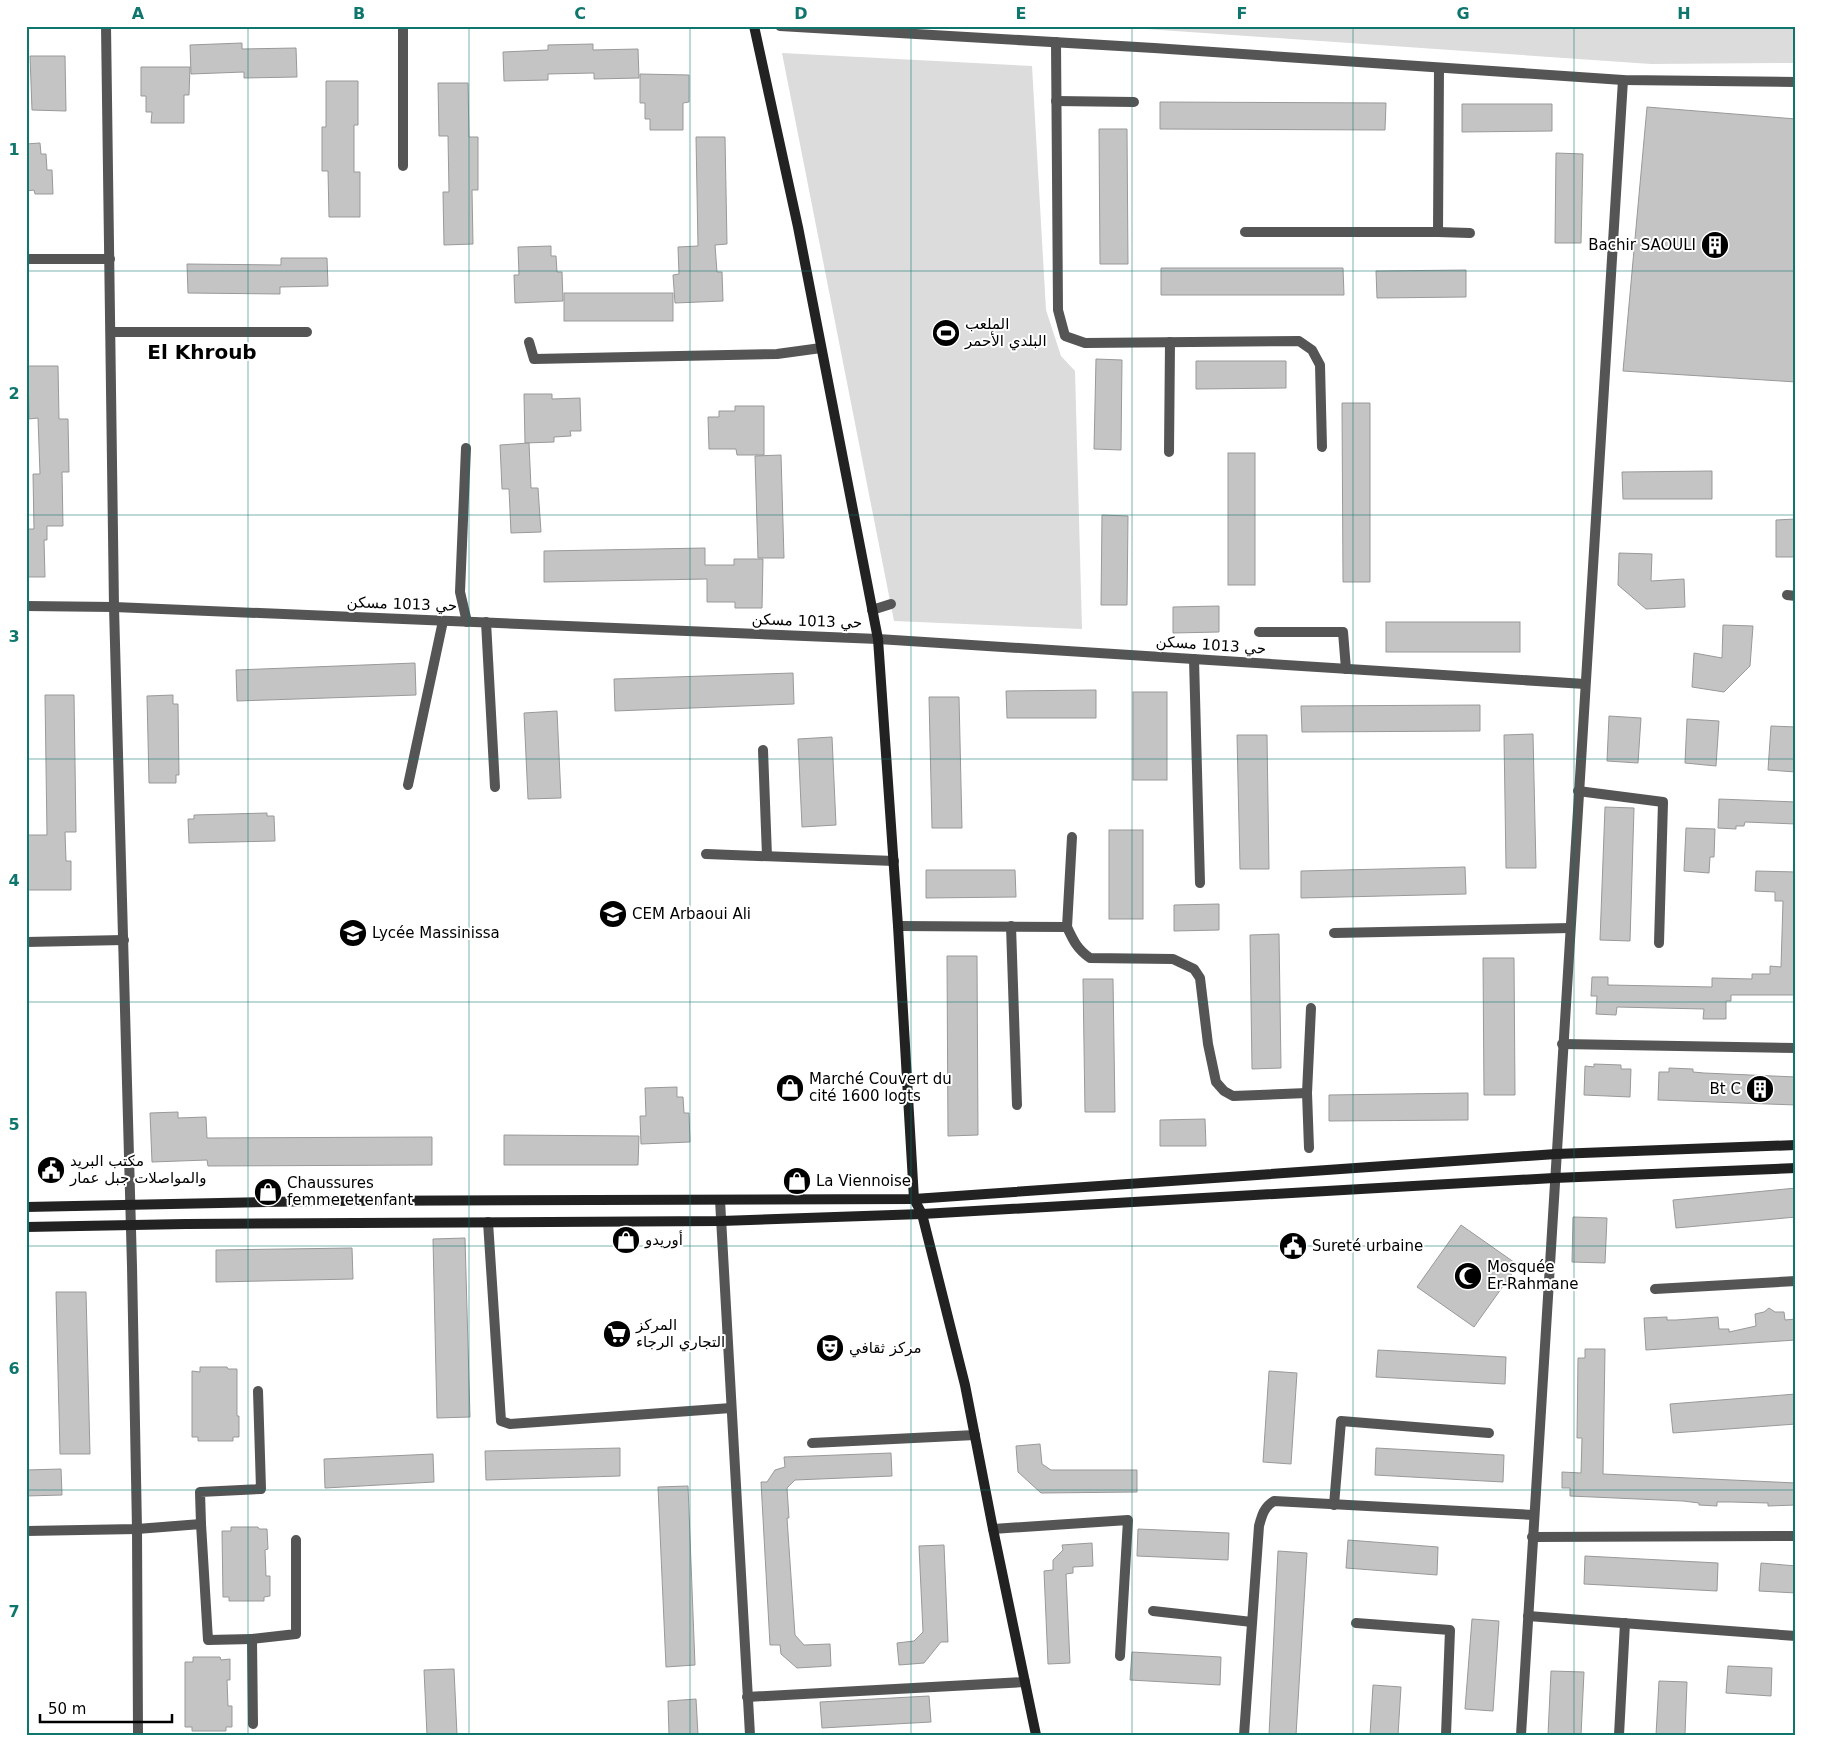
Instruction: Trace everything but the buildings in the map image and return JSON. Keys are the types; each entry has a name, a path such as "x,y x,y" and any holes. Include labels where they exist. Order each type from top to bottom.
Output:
{"main road":[{"path":"754,26 798,227 878,639 894,861 914,1199 922,1214 965,1385 1036,1735"},
{"path":"26,1207 321,1201 914,1199 1556,1154 1796,1145"},
{"path":"26,1227 721,1221 922,1214 1554,1178 1796,1168"}],"street":[{"path":"106,26 114,607 131,1205 137,1529 138,1735"},
{"path":"403,26 403,166"},
{"path":"780,26 1056,42 1623,80 1796,82"},
{"path":"1056,42 1058,310 1065,336 1085,343 1299,341 1312,350 1320,365 1322,447"},
{"path":"1438,232 1439,68"},
{"path":"1521,1735 1562,1044 1623,80"},
{"path":"1056,101 1134,102"},
{"path":"1245,232 1470,233"},
{"path":"26,259 110,259"},
{"path":"111,332 308,332"},
{"path":"529,342 534,359 777,354 822,348"},
{"path":"1169,452 1170,342"},
{"path":"466,448 460,592 467,622"},
{"path":"872,610 891,604"},
{"name":"حي 1013 مسكن","path":"26,606 114,607 878,639 1585,684"},
{"path":"408,785 443,621"},
{"path":"486,622 495,787"},
{"path":"1259,632 1343,632 1346,669"},
{"path":"1194,659 1200,883"},
{"path":"763,750 767,856"},
{"path":"1578,791 1662,802 1659,944"},
{"path":"1072,837 1067,927 1081,952 1090,958 1173,959 1194,968 1200,978 1208,1044 1216,1082 1224,1091 1233,1096 1307,1093"},
{"path":"706,854 894,861"},
{"path":"898,926 1067,927"},
{"path":"1011,926 1017,1105"},
{"path":"1334,933 1570,928"},
{"path":"26,942 124,940"},
{"path":"1309,1148 1307,1093 1311,1008"},
{"path":"1562,1044 1796,1048"},
{"path":"720,1200 750,1735"},
{"path":"488,1222 501,1421 510,1424 731,1408"},
{"path":"1655,1288 1796,1281"},
{"path":"258,1391 261,1489 200,1492 208,1640 252,1639 296,1634 296,1540"},
{"path":"1334,1505 1341,1421 1490,1433"},
{"path":"812,1443 975,1435"},
{"path":"1244,1735 1259,1526 1265,1508 1274,1501 1534,1515"},
{"path":"993,1529 1128,1520 1120,1656"},
{"path":"26,1532 137,1529 201,1524"},
{"path":"1532,1537 1796,1536"},
{"path":"1153,1610 1252,1622"},
{"path":"1528,1616 1796,1636"},
{"path":"1619,1735 1625,1623"},
{"path":"1356,1624 1450,1630 1446,1735"},
{"path":"252,1639 253,1724"},
{"path":"748,1697 1025,1682"}],"shaded area":[{"path":"1103,26 1796,26 1796,63 1651,64"},
{"name":"الملعب البلدي الأحمر","path":"782,53 1032,66 1046,310 1061,356 1075,371 1082,629 894,621"}],"place":[{"name":"Bachir SAOULI","path":"1715,245"},
{"name":"الملعب البلدي الأحمر","path":"946,333"},
{"name":"CEM Arbaoui Ali","path":"613,914"},
{"name":"Lycée Massinissa","path":"353,933"},
{"name":"Marché Couvert du cité 1600 logts","path":"790,1088"},
{"name":"Bt C","path":"1760,1089"},
{"name":"مكتب البريد والمواصلات جبل عمار","path":"51,1170"},
{"name":"La Viennoise","path":"797,1181"},
{"name":"Chaussures femme et enfant","path":"268,1192"},
{"name":"أوريدو","path":"626,1240"},
{"name":"Sureté urbaine","path":"1293,1246"},
{"name":"Mosquée Er-Rahmane","path":"1468,1276"},
{"name":"المركز التجاري الرجاء","path":"617,1334"},
{"name":"مركز ثقافي","path":"830,1348"}],"district":[{"name":"El Khroub","path":"202,352"}]}
